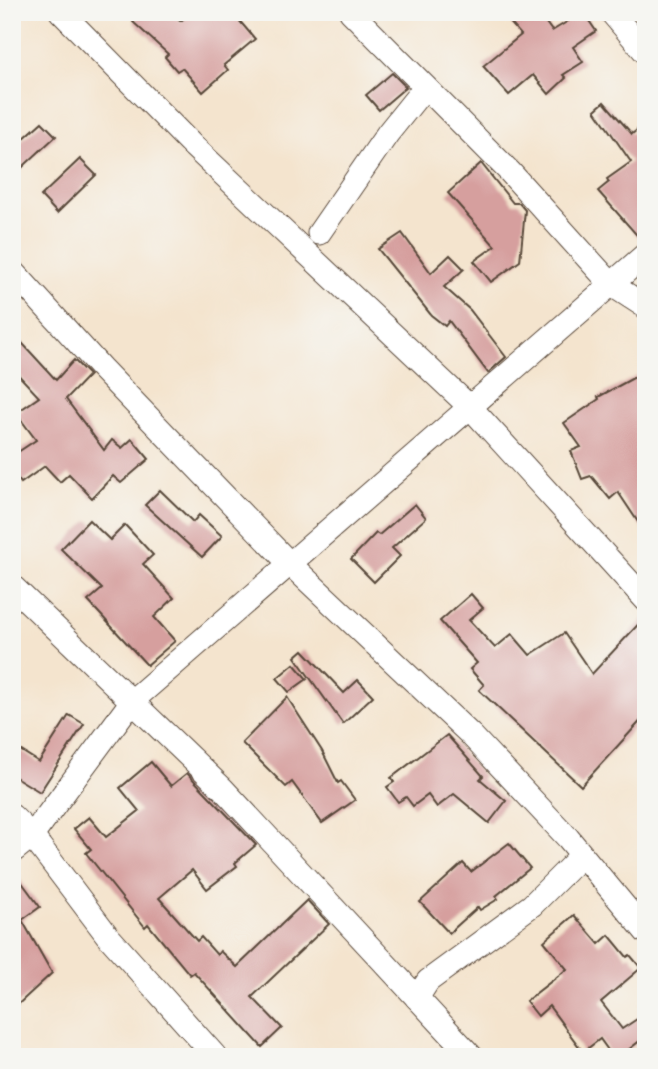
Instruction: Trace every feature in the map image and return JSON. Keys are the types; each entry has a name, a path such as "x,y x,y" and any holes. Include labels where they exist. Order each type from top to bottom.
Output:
{"street":[{"path":"61,12 192,145 471,408 646,600"},
{"path":"351,12 509,171 612,285 646,307"},
{"path":"611,12 646,52"},
{"path":"319,233 388,133 425,88"},
{"path":"12,852 32,836 132,701 646,254"},
{"path":"12,270 102,368 289,562 471,735 582,855 646,932"},
{"path":"12,586 223,789 472,1057"},
{"path":"12,816 32,836 107,936 216,1057"},
{"path":"417,998 428,982 531,905 582,855"}],"building":[{"path":"142,12 171,12 181,21 191,12 232,12 255,39 224,65 228,70 203,92 182,68 177,71 165,57 168,54 133,22"},
{"path":"501,12 538,12 552,31 583,12 596,31 573,47 583,62 563,75 566,78 549,94 533,75 509,95 483,66 521,35"},
{"path":"392,73 406,87 379,110 366,95"},
{"path":"604,102 632,134 637,130 646,142 646,240 642,241 598,191 609,182 607,179 631,162 595,110"},
{"path":"42,122 56,136 12,177 12,149"},
{"path":"80,159 96,175 57,213 41,196"},
{"path":"481,163 513,203 519,203 525,210 520,261 491,282 474,261 495,246 448,193"},
{"path":"402,233 431,273 450,255 464,269 444,287 470,310 506,357 488,373 449,321 445,326 431,315 378,249"},
{"path":"12,332 56,380 74,360 89,375 66,399 104,450 112,440 122,448 132,439 149,459 121,483 113,476 92,498 69,474 60,482 45,466 21,483 12,471 12,456 36,440 16,413 39,397 12,368"},
{"path":"646,371 646,534 618,492 610,499 591,476 582,479 571,451 581,447 564,423 599,399 598,397"},
{"path":"160,490 193,522 199,515 222,536 202,557 145,505"},
{"path":"415,504 426,518 392,548 400,556 374,582 351,559 376,533 379,535"},
{"path":"89,520 110,540 125,525 153,555 143,564 174,598 154,617 175,641 147,665 88,601 102,589 61,549"},
{"path":"471,594 483,608 469,620 495,648 512,634 530,655 564,633 592,674 646,616 646,715 581,786 479,690 484,685 470,669 477,663 440,621"},
{"path":"303,650 344,693 358,680 373,696 343,724 295,657"},
{"path":"294,664 307,679 289,692 277,678"},
{"path":"287,697 322,751 338,783 341,781 355,800 322,823 292,782 286,787 242,743"},
{"path":"69,715 84,724 40,792 12,775 12,745 39,762"},
{"path":"447,735 483,776 480,779 506,801 489,823 454,794 437,807 428,795 413,806 406,797 398,802 387,787 394,782 391,778"},
{"path":"151,762 171,786 187,773 256,845 235,863 237,866 207,889 192,870 159,898 197,941 201,937 217,955 220,951 237,967 307,900 329,924 252,997 282,1028 262,1047 194,972 190,975 148,924 145,927 86,853 91,849 74,829 89,817 106,837 139,811 120,788"},
{"path":"509,843 530,868 496,896 498,899 480,910 478,907 449,933 420,902 463,863 471,872"},
{"path":"12,869 40,907 22,920 52,973 12,1010"},
{"path":"574,915 599,944 609,935 627,957 630,955 641,968 601,1002 622,1029 646,1013 646,1036 619,1057 613,1057 600,1039 583,1052 549,1006 538,1016 526,1001 567,969 544,941"}]}
